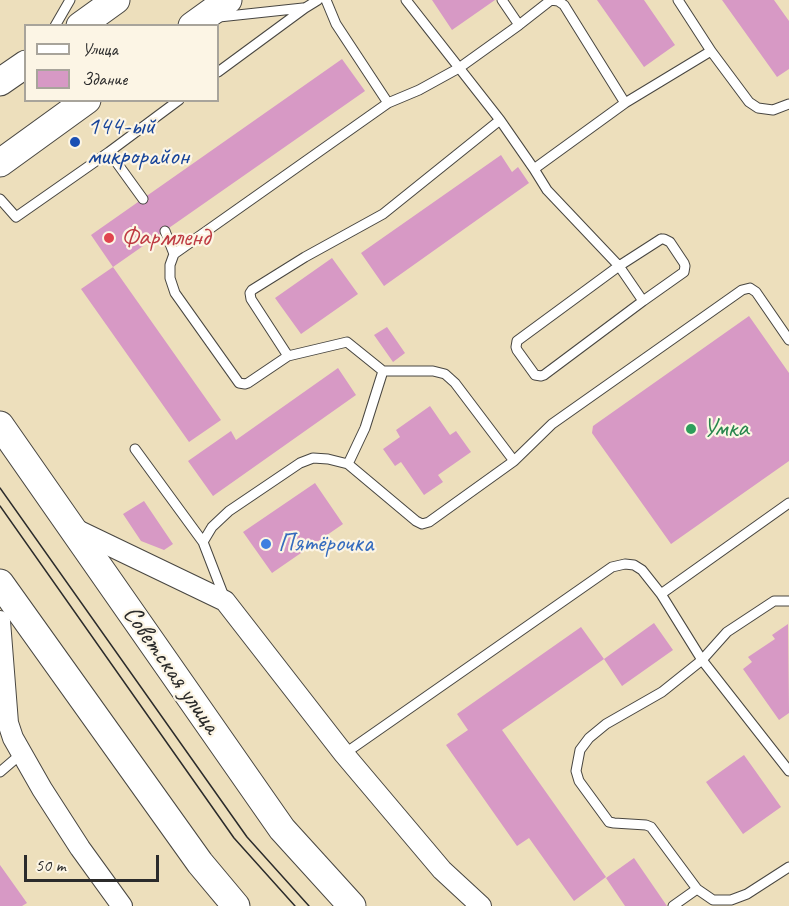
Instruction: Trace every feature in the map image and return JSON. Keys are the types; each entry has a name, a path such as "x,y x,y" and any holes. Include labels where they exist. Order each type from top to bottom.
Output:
{"main road":[{"path":"83,24 116,0"},
{"path":"197,22 228,0"},
{"path":"0,82 24,65"},
{"path":"0,163 84,102"},
{"name":"Советская улица","path":"0,425 282,829 352,906"},
{"path":"0,583 200,862 236,906"}],"street":[{"path":"71,526 225,601 344,754 442,870 481,906"},
{"path":"0,621 8,723 13,738 80,848 122,906"}],"lane":[{"path":"57,24 70,0"},
{"path":"219,71 318,0"},
{"path":"326,0 336,24 388,103"},
{"path":"406,0 500,120 548,190 619,266 643,301"},
{"path":"502,0 519,25"},
{"path":"514,461 455,383 445,374 433,371 383,371 347,342 288,356 245,384 239,383 175,293 170,278 170,265 174,254 388,103 419,90 459,68 551,0 564,5 625,103"},
{"path":"678,0 711,51 749,102 758,108 773,110 789,104"},
{"path":"197,22 304,8"},
{"path":"534,170 625,103 711,51"},
{"path":"0,199 16,217 176,102"},
{"path":"288,356 251,299 252,290 305,257 383,214 500,120"},
{"path":"109,152 143,198"},
{"path":"165,231 174,254"},
{"path":"664,239 670,242 684,263 685,269 682,275 643,301 541,376 533,373 517,350 516,344 519,339 619,266 664,239"},
{"path":"203,542 212,527 229,511 300,463 313,458 348,464 416,521 422,524 429,522 514,461 552,424 742,290 750,288 756,292 789,340"},
{"path":"348,464 364,428 383,371"},
{"path":"135,449 203,542 225,601"},
{"path":"661,594 789,503"},
{"path":"344,754 612,567 625,564 634,565 642,570 661,594 702,660 786,760 789,771"},
{"path":"789,600 774,601 727,632 702,660 662,692 606,724 589,738 580,750 576,771 579,781 609,822 651,827 697,889 713,900 730,900 747,894 789,867"},
{"path":"0,772 21,754"},
{"path":"673,906 697,889"}],"building":[{"path":"432,0 495,0 452,30"},
{"path":"597,0 644,0 675,45 644,67"},
{"path":"722,0 774,0 789,21 789,69 777,77"},
{"path":"342,59 365,91 113,267 91,235"},
{"path":"501,155 512,172 518,167 529,183 384,286 361,253"},
{"path":"332,258 358,294 301,334 275,298"},
{"path":"113,267 221,420 189,442 81,289"},
{"name":"Умка","path":"749,316 789,373 789,461 671,544 592,433 593,426"},
{"path":"387,327 405,353 393,362 374,335"},
{"path":"338,368 356,395 213,496 188,461 231,431 236,440"},
{"path":"430,406 450,435 456,431 471,452 438,475 443,482 424,495 401,462 395,466 383,449 400,437 396,430"},
{"path":"315,483 343,524 272,573 243,532"},
{"path":"144,501 173,544 164,550 141,541 123,514"},
{"path":"654,623 673,650 622,686 604,659"},
{"path":"788,624 789,713 779,720 743,669 752,662 748,657 775,639 772,635"},
{"path":"581,627 604,659 502,730 606,877 574,901 529,838 517,846 446,745 468,730 457,714"},
{"path":"744,755 781,807 743,834 706,782"},
{"path":"634,858 667,906 625,906 606,878"},
{"path":"0,865 27,903 22,906 0,906"}],"tram line":[{"path":"0,488 247,837 309,906"},
{"path":"0,506 234,838 295,906"}],"place":[{"name":"144-ый микрорайон","path":"75,142"},
{"name":"Фармленд","path":"109,238"},
{"name":"Умка","path":"691,429"},
{"name":"Пятёрочка","path":"266,544"}]}
